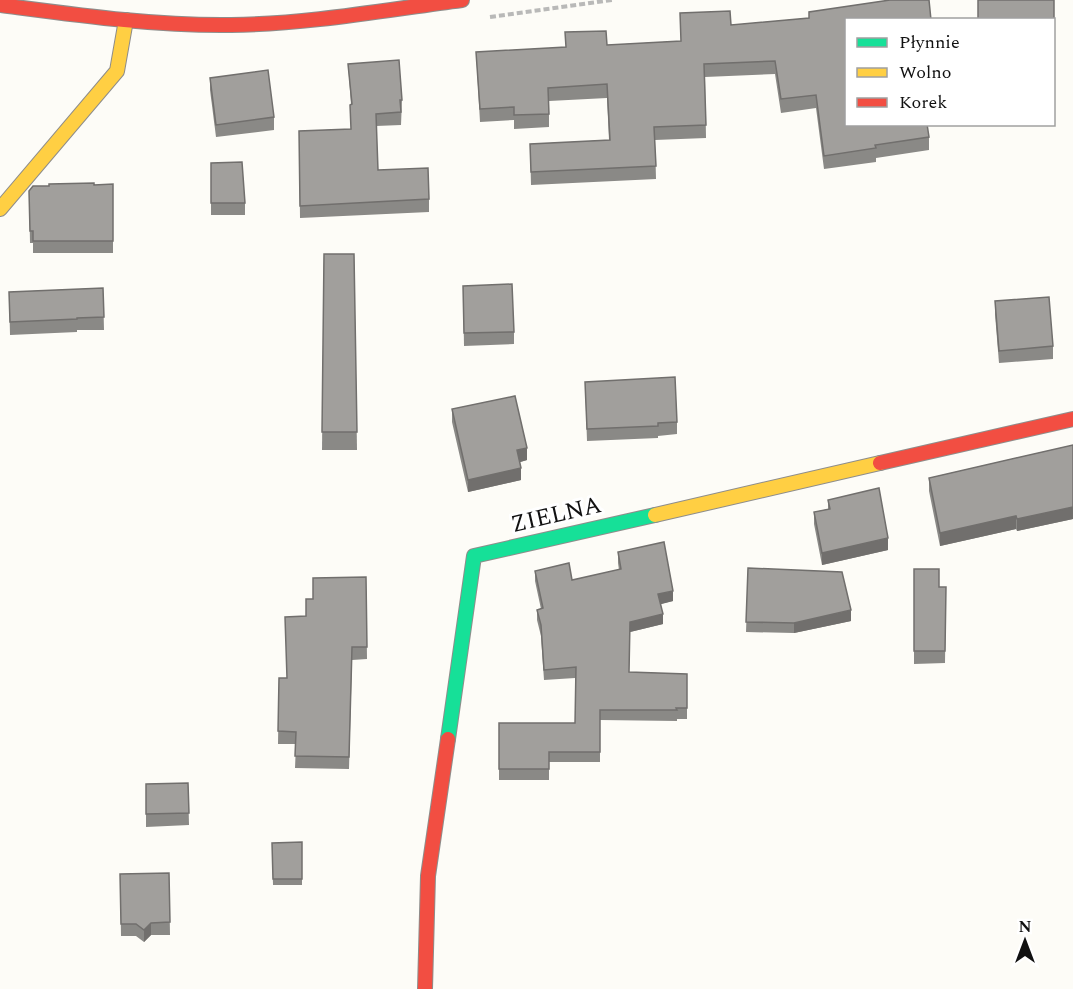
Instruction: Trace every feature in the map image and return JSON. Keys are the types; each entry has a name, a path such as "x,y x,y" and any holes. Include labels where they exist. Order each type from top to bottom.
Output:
{"street":[{"path":"0,5 126,20 188,25 245,25 328,18 462,0"},
{"path":"0,208 117,71 126,20"},
{"name":"ZIELNA","path":"425,989 428,876 474,556 1073,419"}],"building":[{"path":"890,0 929,0 931,18 845,18 845,126 927,126 929,137 824,156 816,95 781,99 775,61 704,64 706,125 654,127 656,166 531,172 530,144 610,140 607,84 548,88 549,114 514,115 514,107 480,109 476,52 566,47 565,32 606,31 607,45 681,41 680,13 730,11 731,25 809,18 809,12"},
{"path":"978,0 1054,0 1054,18 978,18"},
{"path":"399,60 401,112 376,114 378,170 428,168 429,199 300,206 299,131 351,129 350,105 352,104 348,64"},
{"path":"268,70 274,117 216,125 210,78"},
{"path":"242,162 245,203 211,203 211,163"},
{"path":"94,183 94,185 113,184 113,241 33,241 33,231 30,231 29,191 33,186"},
{"path":"324,254 354,254 357,432 322,432"},
{"path":"512,284 514,332 464,333 463,286"},
{"path":"103,288 104,317 10,322 9,292"},
{"path":"1049,297 1053,346 999,351 995,301"},
{"path":"675,377 677,422 658,423 658,426 587,429 585,382"},
{"path":"515,396 527,448 517,450 521,468 468,480 452,409"},
{"path":"1073,445 1073,507 1017,519 1016,516 940,533 929,478"},
{"path":"879,488 888,538 822,553 814,512 830,509 828,500"},
{"path":"664,542 673,591 658,594 663,614 630,622 629,672 687,674 687,708 600,710 600,752 549,752 549,769 499,769 499,723 575,723 576,667 544,670 541,625 537,610 543,608 535,571 569,563 572,580 621,569 618,552"},
{"path":"748,568 842,572 851,610 794,623 746,622"},
{"path":"914,569 939,569 939,587 946,587 945,651 914,651"},
{"path":"366,577 367,647 352,647 349,757 295,756 296,732 278,731 279,678 287,678 285,617 306,616 306,599 313,599 313,578"},
{"path":"188,783 189,813 146,814 146,784"},
{"path":"302,842 302,879 273,879 272,843"},
{"path":"169,873 170,922 151,923 144,930 136,924 121,924 120,874"}],"traffic: fast":[{"path":"448,739 474,556 655,515"}],"traffic: slow":[{"path":"0,209 117,71 126,20"},
{"path":"655,515 880,463"}],"traffic: jam":[{"path":"0,5 144,22 231,25 318,19 462,0"},
{"path":"880,463 1073,419"},
{"path":"425,989 428,876 448,739"}]}
